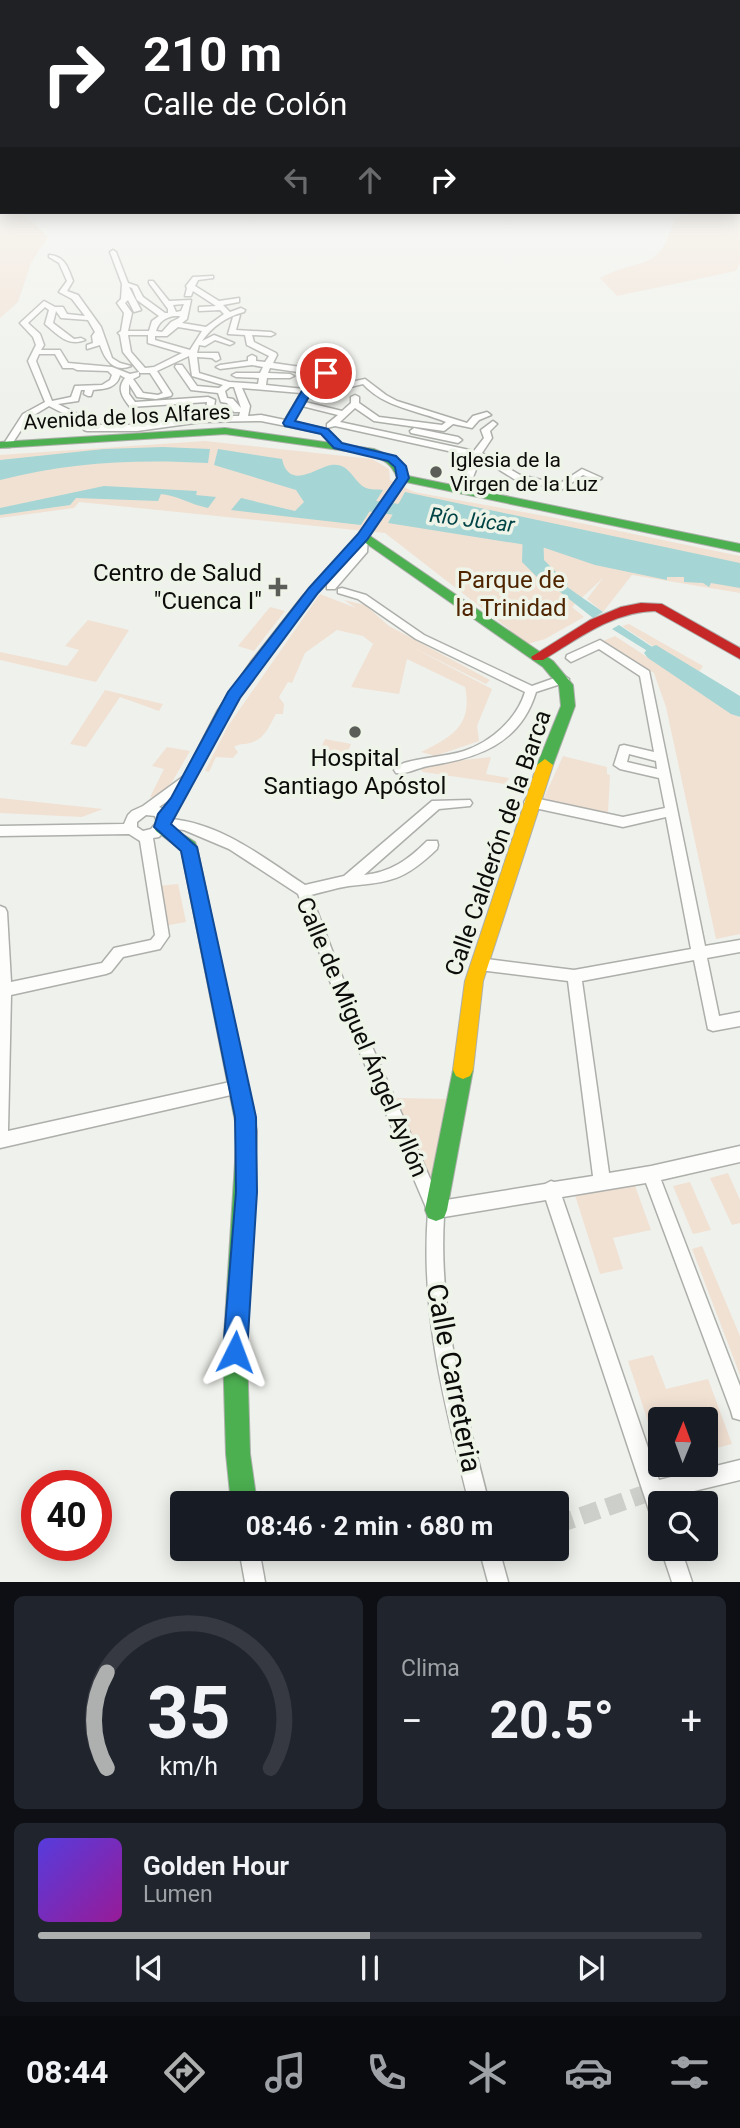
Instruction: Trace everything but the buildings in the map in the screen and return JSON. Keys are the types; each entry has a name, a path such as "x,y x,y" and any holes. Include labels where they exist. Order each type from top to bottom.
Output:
{"street":[{"path":"54,258 62,262 70,281 62,292 75,297 100,332 110,367 116,375 114,381 104,387 88,391 80,383"},
{"path":"115,258 125,287 137,310"},
{"path":"122,333 164,334 183,319 189,286 195,278 211,277"},
{"path":"151,282 166,303 168,315"},
{"path":"189,286 222,308 239,313 231,332 271,334"},
{"path":"125,287 135,287 139,295 168,315"},
{"path":"125,287 121,303 128,313 122,333 123,348 162,385 168,394 166,398"},
{"path":"139,295 159,294"},
{"path":"202,309 222,308 236,300"},
{"path":"166,303 188,302"},
{"path":"52,311 44,303 31,314 24,326 37,336 40,345 32,361 49,403 81,419 87,428 111,429 307,391 337,395 329,404"},
{"path":"195,374 194,351 222,308"},
{"path":"52,311 60,309 64,316 87,318"},
{"path":"52,311 49,324 72,341 81,340"},
{"path":"184,313 168,315 155,323 152,334 155,347 165,346 215,355 218,363 273,355"},
{"path":"37,336 59,330 68,324"},
{"path":"174,324 200,325 210,330"},
{"path":"90,346 96,344 100,332"},
{"path":"248,333 250,343 273,355"},
{"path":"227,392 211,400 166,398 133,405 124,390 129,378 194,351 215,337 230,343"},
{"path":"36,352 57,352 66,366 77,365 82,369 110,367 144,370"},
{"path":"250,402 273,355"},
{"path":"248,360 270,364 289,372"},
{"path":"247,374 252,369 248,360"},
{"path":"110,367 129,378"},
{"path":"179,367 194,388 211,400"},
{"path":"236,375 326,373 307,391 288,423"},
{"path":"162,385 195,374"},
{"path":"195,374 250,402"},
{"path":"80,383 95,377 98,383 105,384"},
{"path":"3,445 26,416 49,403 75,399 80,383"},
{"path":"332,394 339,387 361,383 400,406 436,413 451,421"},
{"path":"359,406 361,383"},
{"path":"194,388 227,392 288,423 324,431 338,446"},
{"path":"227,392 230,401 250,402"},
{"path":"220,410 227,392"},
{"path":"211,400 209,409 220,410 250,402"},
{"path":"300,403 344,414"},
{"path":"324,431 344,414 359,406"},
{"path":"359,406 377,419 444,428 463,413"},
{"path":"450,450 476,418 487,415"},
{"path":"423,417 469,426"},
{"path":"334,423 483,456 517,477 561,487 582,472 598,478"},
{"path":"475,456 488,438 485,430 493,424"},
{"path":"394,427 458,440"},
{"name":"Avenida de los Alfares","path":"3,445 215,430 338,446 392,459 400,466 402,480"},
{"path":"468,478 476,468"},
{"path":"145,836 163,823 177,803 233,695 313,590 366,532 402,480 740,548"},
{"path":"541,482 552,492"},
{"path":"366,532 362,552 337,589 362,597 420,638 531,690 563,679"},
{"name":"Calle Calderón de la Barca","path":"366,532 538,657 563,679 568,690 568,706 530,802 479,964 469,1004 460,1096 436,1210"},
{"path":"538,657 627,610 647,605 657,607 740,654"},
{"path":"571,658 600,644 645,674 713,1024 740,1019"},
{"path":"400,770 418,761 471,754 514,724 528,704 531,690"},
{"path":"660,758 624,749 620,765 664,775"},
{"path":"131,829 132,818 147,810 189,777"},
{"path":"530,802 623,822 671,811"},
{"path":"348,881 436,804 466,803"},
{"name":"Calle de Miguel Ángel Ayllón","path":"147,810 159,812 163,823 185,825 234,845 303,891 341,992 436,1210"},
{"path":"163,823 189,847 245,1117 247,1162 235,1352 238,1454 243,1491"},
{"path":"0,831 131,829 145,836"},
{"path":"2,983 106,968 120,951 155,945 162,936 145,836"},
{"path":"303,891 348,881 378,881 411,866 432,845"},
{"path":"0,912 0,1130"},
{"path":"479,964 574,976 740,946"},
{"path":"574,976 601,1181"},
{"path":"0,1140 239,1087"},
{"path":"436,1210 651,1174 740,1154"},
{"path":"651,1174 740,1411"},
{"path":"551,1189 653,1491 740,1470"},
{"name":"Calle Carreteria","path":"436,1210 433,1275 439,1326 476,1491"},
{"path":"251,1561 255,1582"},
{"path":"492,1561 498,1582"},
{"path":"675,1561 682,1582"}],"green space":[{"path":"0,258 34,258 18,302 0,318"},
{"path":"652,258 740,258 740,263 736,271 617,296 600,278"},
{"name":"Parque de la Trinidad","path":"205,441 372,459 389,469 390,480 414,492 740,556 740,593 632,575 603,612 587,599 603,578 572,607 584,617 545,639 528,644 385,533 79,502 74,508 0,518 0,455"},
{"path":"320,594 356,608 344,600 365,605 389,626 490,680 486,684 410,646 492,689 477,726 479,741 435,756 421,752 442,741 458,728 466,711 465,687 407,659 399,694 351,687 373,644 363,636 337,630 305,653 292,683 288,682 279,697 284,704 283,714 276,714 266,732 259,738 234,747 238,752 233,758 216,757 209,772 205,771 228,726"},
{"path":"270,607 285,611 254,651 238,646"},
{"path":"88,620 129,630 96,682 0,660 0,652 67,666 79,650 65,646"},
{"path":"629,624 703,666 700,671 686,668 622,626"},
{"path":"615,636 740,718 740,934 716,939 666,707 654,673 603,641"},
{"path":"105,690 163,704 159,711 120,697 86,747 70,744"},
{"path":"325,739 351,744 343,764 316,759"},
{"path":"167,747 190,751 172,782 157,797 150,797 164,769 152,766"},
{"path":"563,756 607,767 607,774 610,775 608,813 542,802"},
{"path":"491,757 486,774 509,778 505,784 423,772 417,765"},
{"path":"0,798 103,809 82,817 0,813"},
{"path":"178,884 186,922 164,926 158,886"},
{"path":"395,1098 448,1099 434,1186"},
{"path":"728,1173 740,1200 740,1223 732,1225 710,1178"},
{"path":"690,1182 711,1230 693,1234 673,1186"},
{"path":"634,1183 651,1230 613,1238 623,1269 600,1274 575,1195"},
{"path":"702,1246 740,1336 740,1375 692,1249"},
{"path":"653,1355 666,1389 708,1379 732,1444 718,1448 718,1407 648,1407 648,1422 628,1361"}],"water":[{"path":"104,449 210,449 208,463 103,463 52,469 0,480 0,460"},
{"path":"218,449 282,459 286,469 297,476 326,466 343,466 366,488 383,490 361,525 231,510 241,498 295,511 304,502 296,490 214,465"},
{"path":"104,486 197,491 196,495 216,497 208,508 161,494 158,501 76,498 70,505 0,515 0,508"},
{"path":"405,492 740,563 740,588 711,583 709,587 703,583 684,582 684,577 667,577 667,580 595,565 545,548 388,523"},
{"path":"531,560 536,560 603,612 593,618 545,580"},
{"path":"619,625 687,670 683,673 612,629"}],"waterway":[{"name":"Río Júcar","path":"337,502 431,514"},
{"path":"533,528 533,562 557,584"},
{"path":"656,653 740,708"}],"tunnel":[{"path":"569,1520 648,1493"}],"traffic: fast":[{"path":"0,445 225,431 370,451 391,460 403,478 363,537 548,664 566,685 568,706 545,765"},
{"path":"403,478 740,548"},
{"path":"162,827 189,847 247,1131 235,1352 238,1454 243,1491"},
{"path":"436,1210 463,1070"}],"traffic: slow":[{"path":"463,1070 474,981 545,765"}],"traffic: jam":[{"path":"538,657 595,623 625,610 641,607 657,607 740,654"}],"place":[{"name":"Iglesia de la Virgen de la Luz","path":"436,472"},
{"name":"Centro de Salud \"Cuenca I\"","path":"278,587"},
{"name":"Hospital Santiago Apóstol","path":"355,732"}],"route":[{"path":"235,1352 246,1211 247,1130 189,847 162,827 164,818 177,803 233,695 313,590 363,537 403,478 400,466 392,459 338,446 324,431 288,423 307,391 326,376 326,373"}]}
